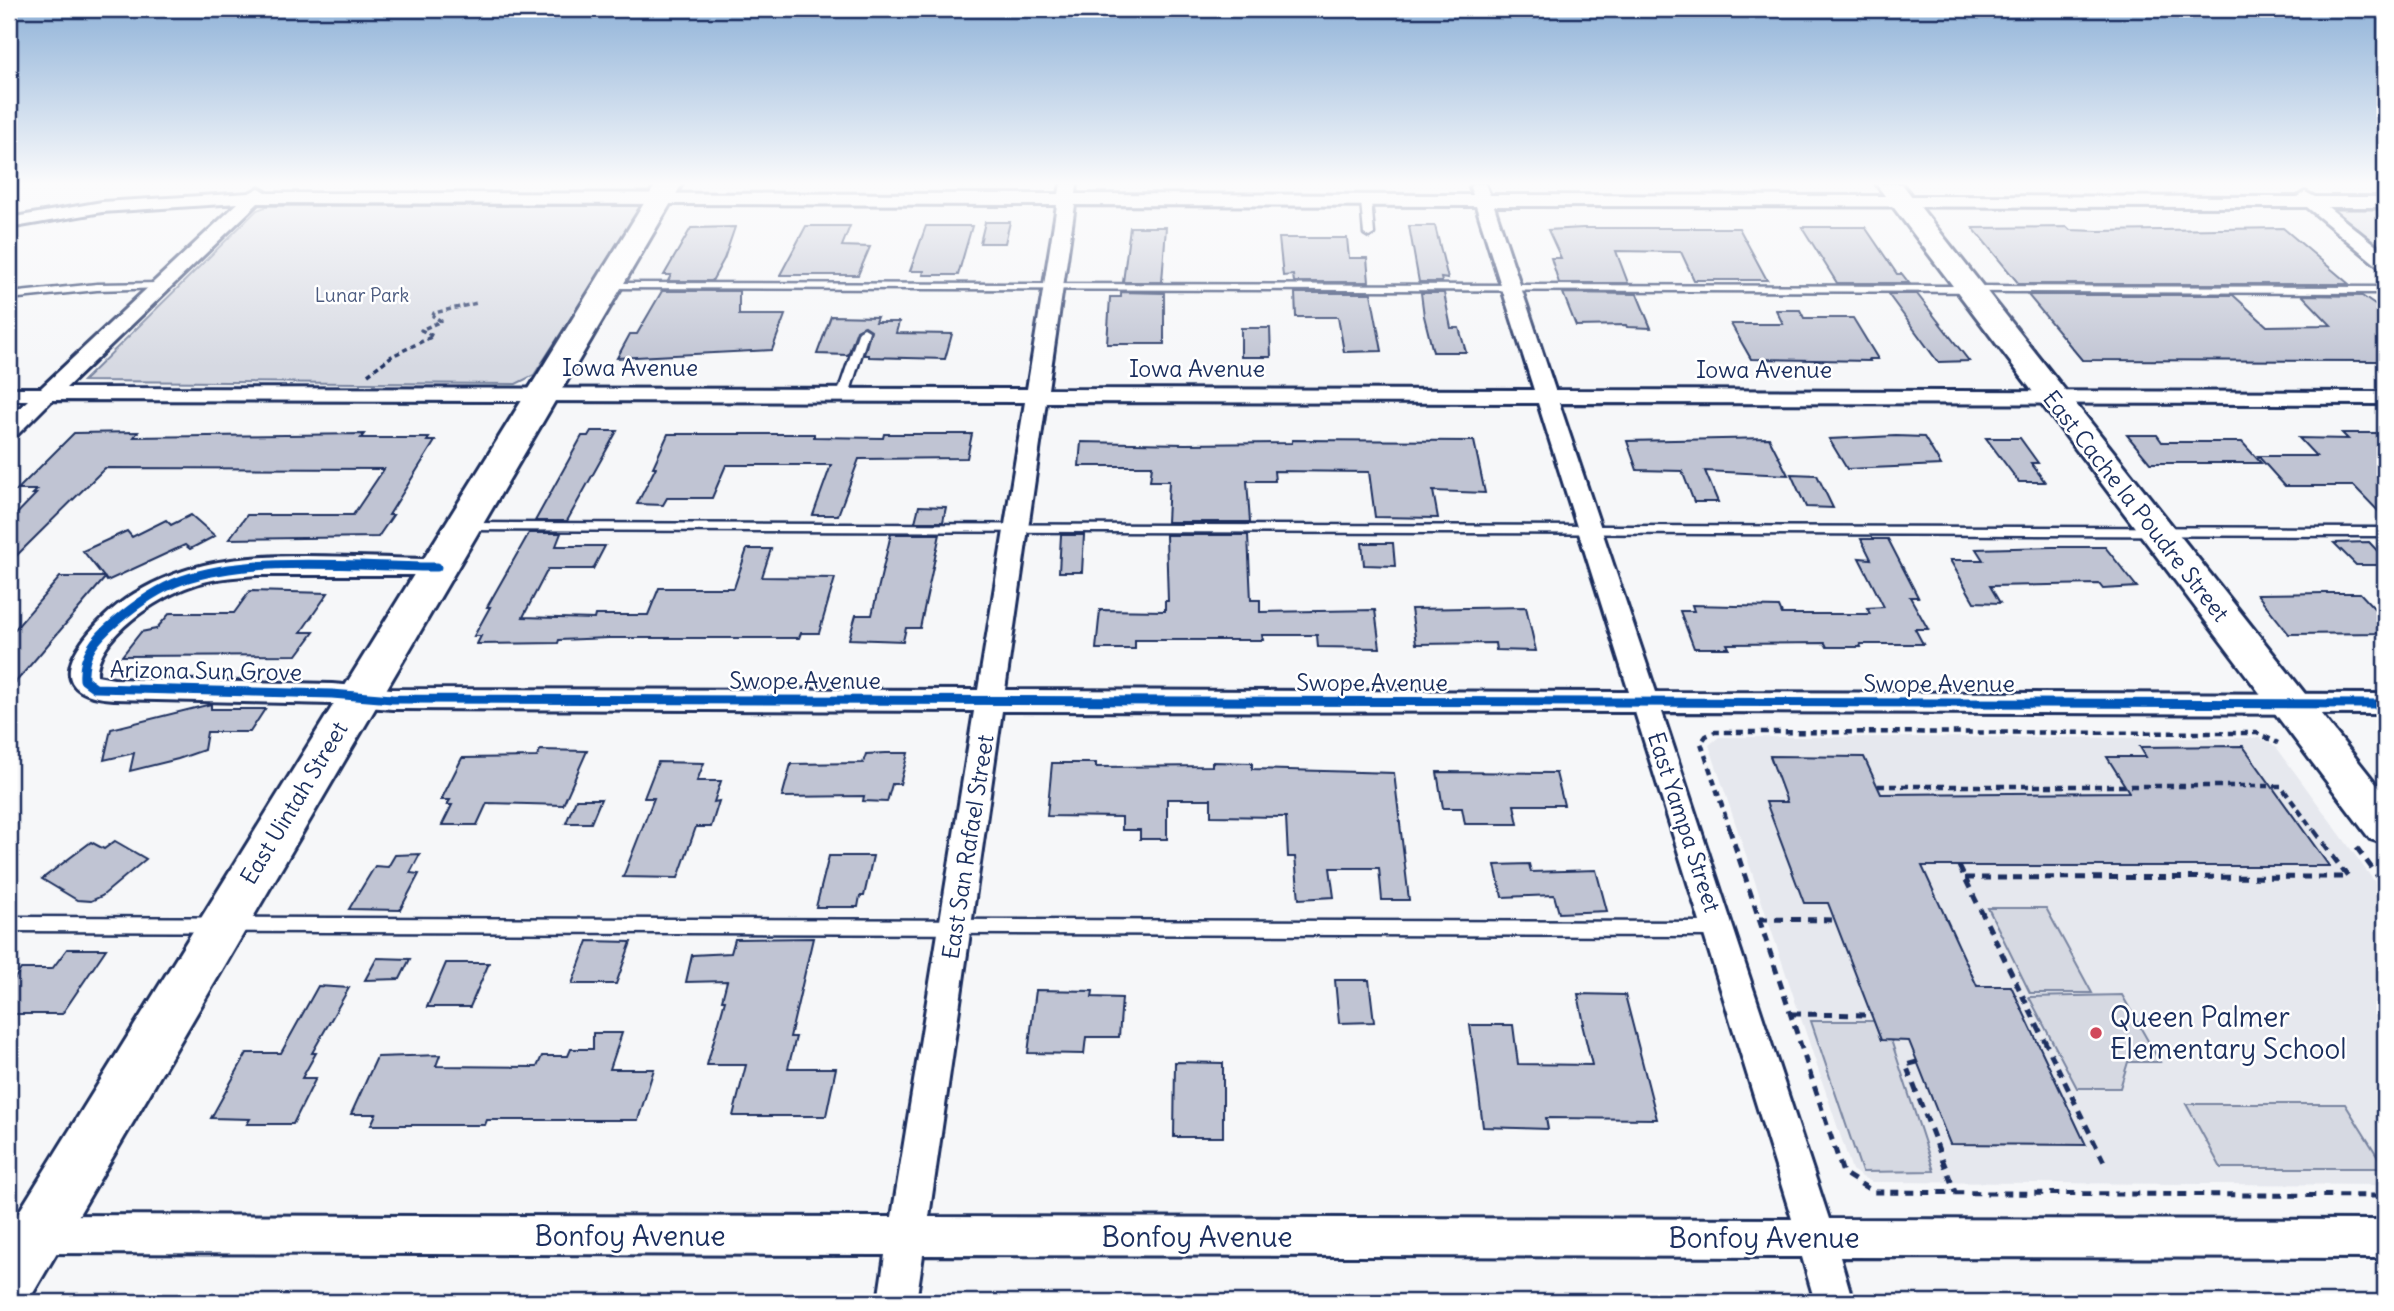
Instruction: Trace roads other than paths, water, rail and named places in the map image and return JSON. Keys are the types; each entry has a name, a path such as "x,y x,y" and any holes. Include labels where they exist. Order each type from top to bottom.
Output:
{"main road":[{"name":"East Uintah Street","path":"9,1280 22,1234 221,926 632,245"},
{"name":"East Cache la Poudre Street","path":"1936,245 2385,827"}],"street":[{"path":"9,430 204,245"},
{"name":"East San Rafael Street","path":"897,1302 1060,245"},
{"name":"East Yampa Street","path":"1498,245 1798,1174 1835,1302"},
{"path":"2364,245 2385,262"},
{"name":"Iowa Avenue","path":"9,394 2385,398"},
{"name":"Arizona Sun Grove","path":"359,695 94,688 84,680 82,667 87,651 120,616 162,588 192,576 242,566 437,567"},
{"name":"Swope Avenue","path":"359,695 392,699 2385,704"},
{"name":"Bonfoy Avenue","path":"22,1234 2385,1239"}],"lane":[{"path":"9,296 85,287 161,286"},
{"path":"607,286 2385,290"},
{"path":"843,395 864,331"},
{"path":"461,527 2385,532"},
{"path":"9,924 1718,929"}],"place":[{"name":"Queen Palmer Elementary School","path":"2096,1033"}],"park label":[{"name":"Lunar Park","path":"362,295"}]}
